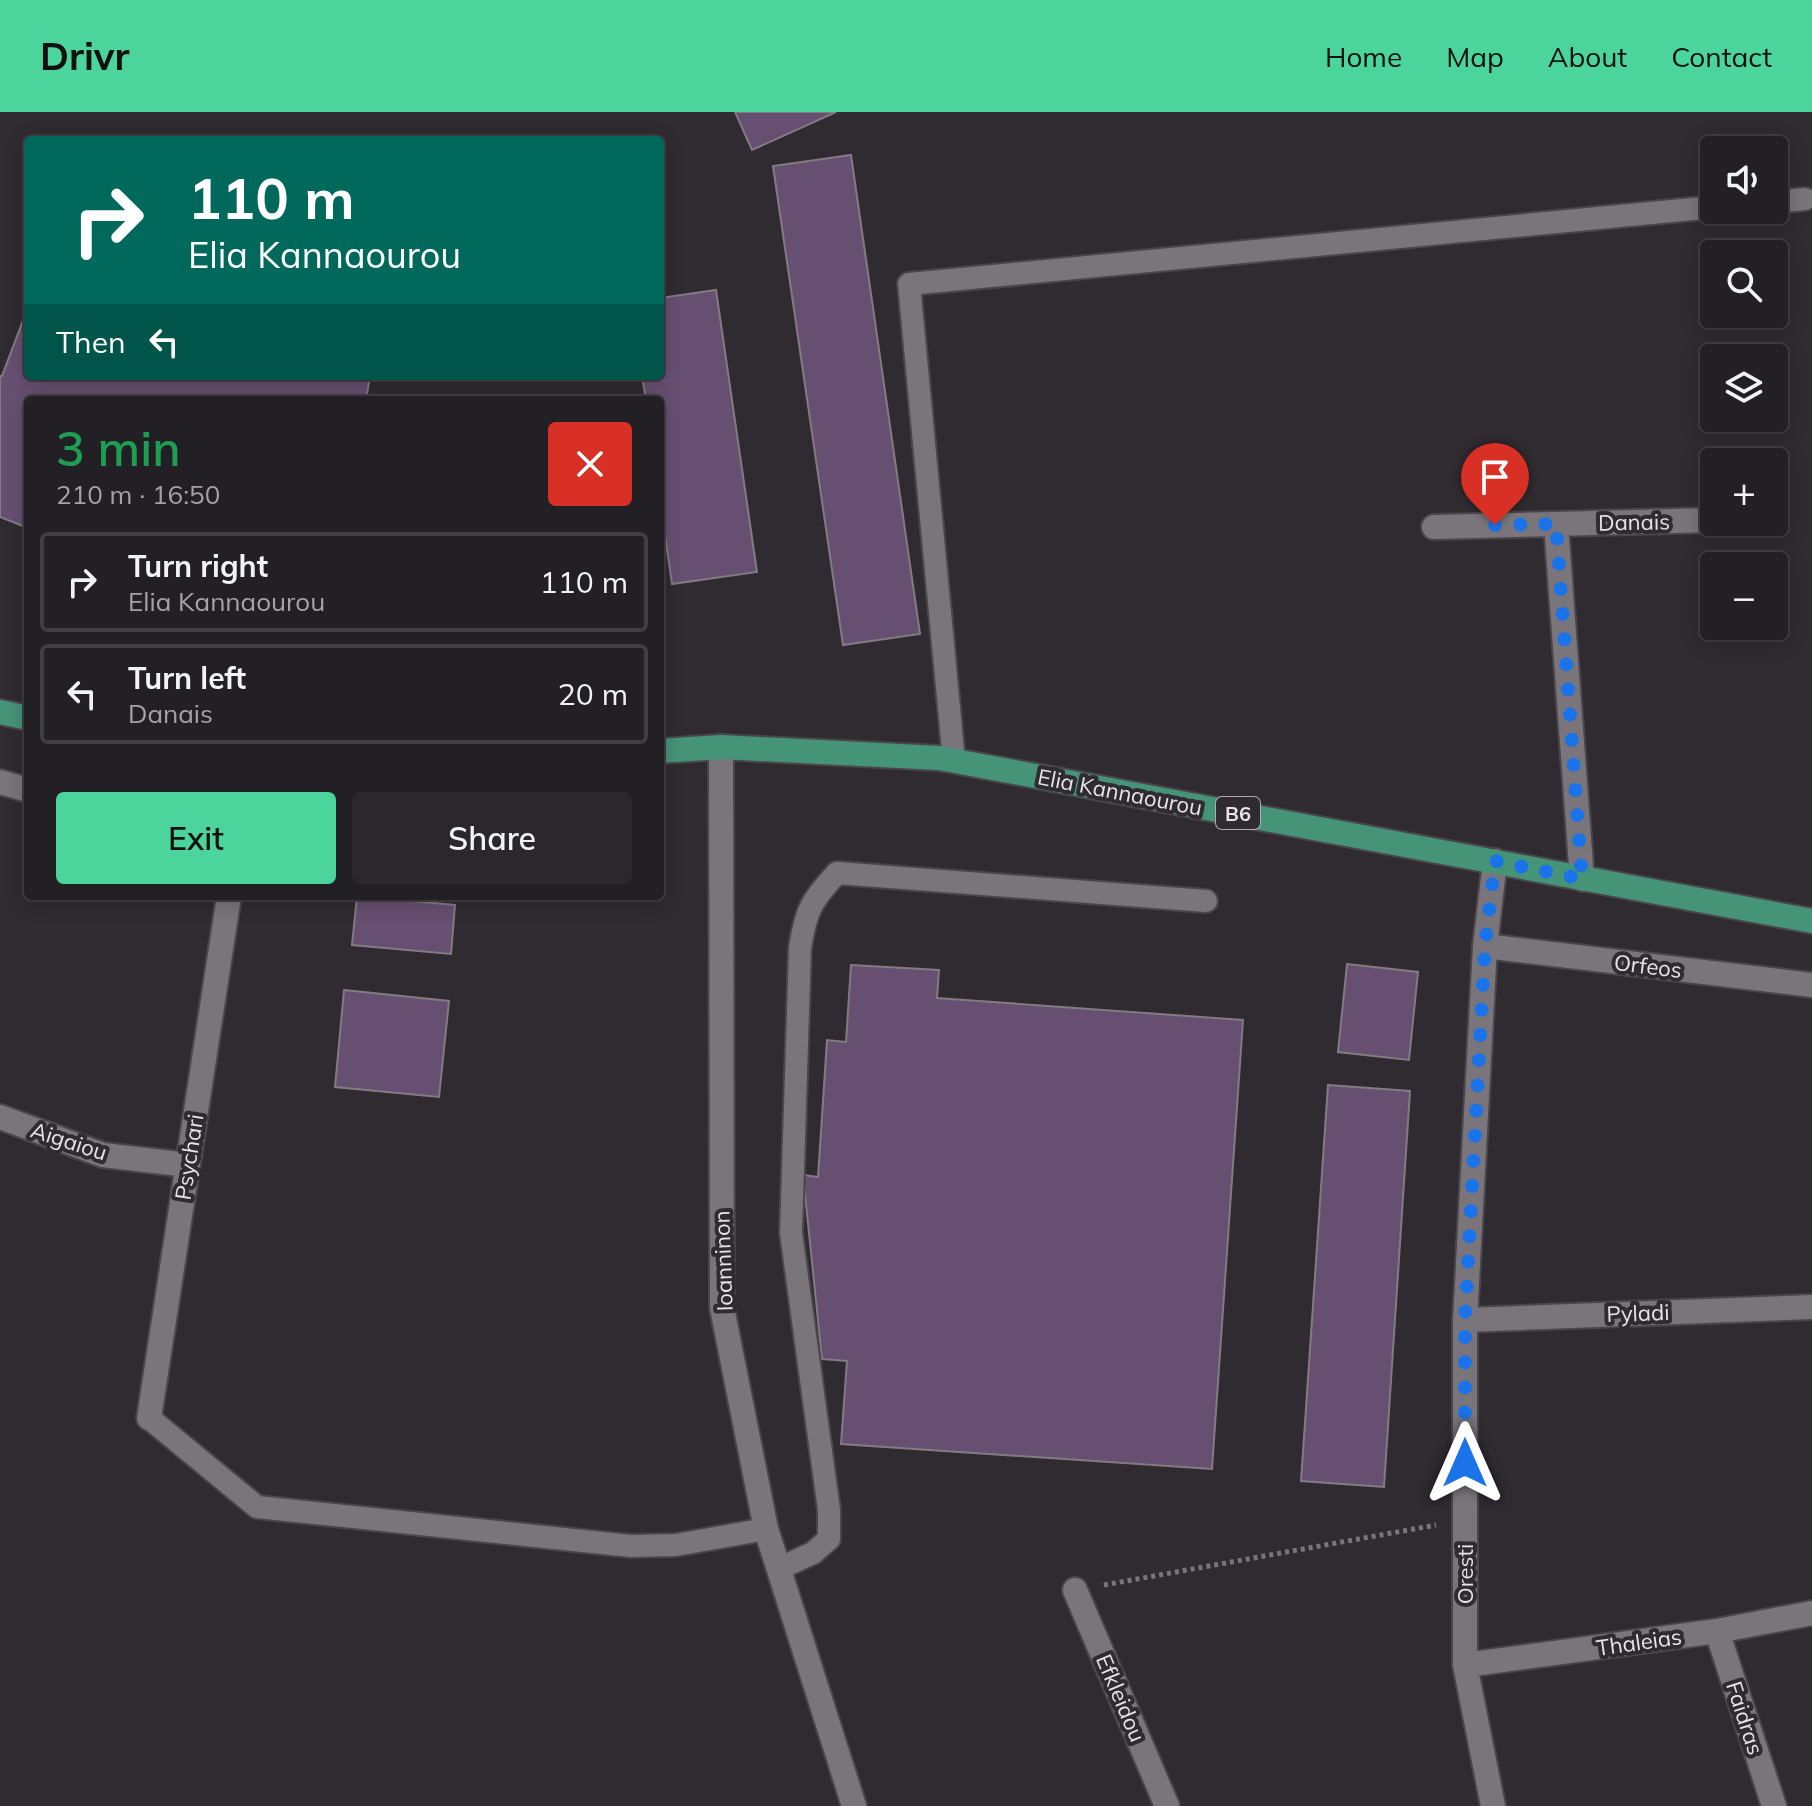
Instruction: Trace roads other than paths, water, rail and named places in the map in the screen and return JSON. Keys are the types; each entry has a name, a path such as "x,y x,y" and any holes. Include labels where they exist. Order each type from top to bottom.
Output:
{"main road":[{"path":"0,712 24,717"},
{"name":"Elia Kannaourou","path":"664,751 721,747 954,761 1812,921"}],"street":[{"name":"Danais","path":"1434,527 1700,520"},
{"path":"1556,524 1582,879"},
{"name":"Ioanninon","path":"721,747 722,1308 766,1529 854,1806"},
{"path":"0,782 24,789"},
{"name":"Oresti","path":"1493,1806 1465,1665 1465,1320 1485,946 1495,861"},
{"name":"Psychari","path":"149,1418 228,900"},
{"name":"Orfeos","path":"1485,946 1812,985"},
{"name":"Aigaiou","path":"0,1117 103,1155 188,1165"},
{"name":"Pyladi","path":"1465,1320 1812,1307"},
{"name":"Efkleidou","path":"1075,1590 1167,1806"},
{"name":"Thaleias","path":"1465,1665 1717,1631 1812,1613"},
{"name":"Faidras","path":"1717,1631 1774,1806"}],"lane":[{"path":"1788,201 1805,199"},
{"path":"954,761 909,284 1700,208"},
{"path":"778,1569 813,1553 829,1539 829,1510 791,1233 800,948 804,920 813,900 837,873 1206,901"},
{"path":"149,1418 257,1507 631,1546 676,1545 766,1529"}]}
